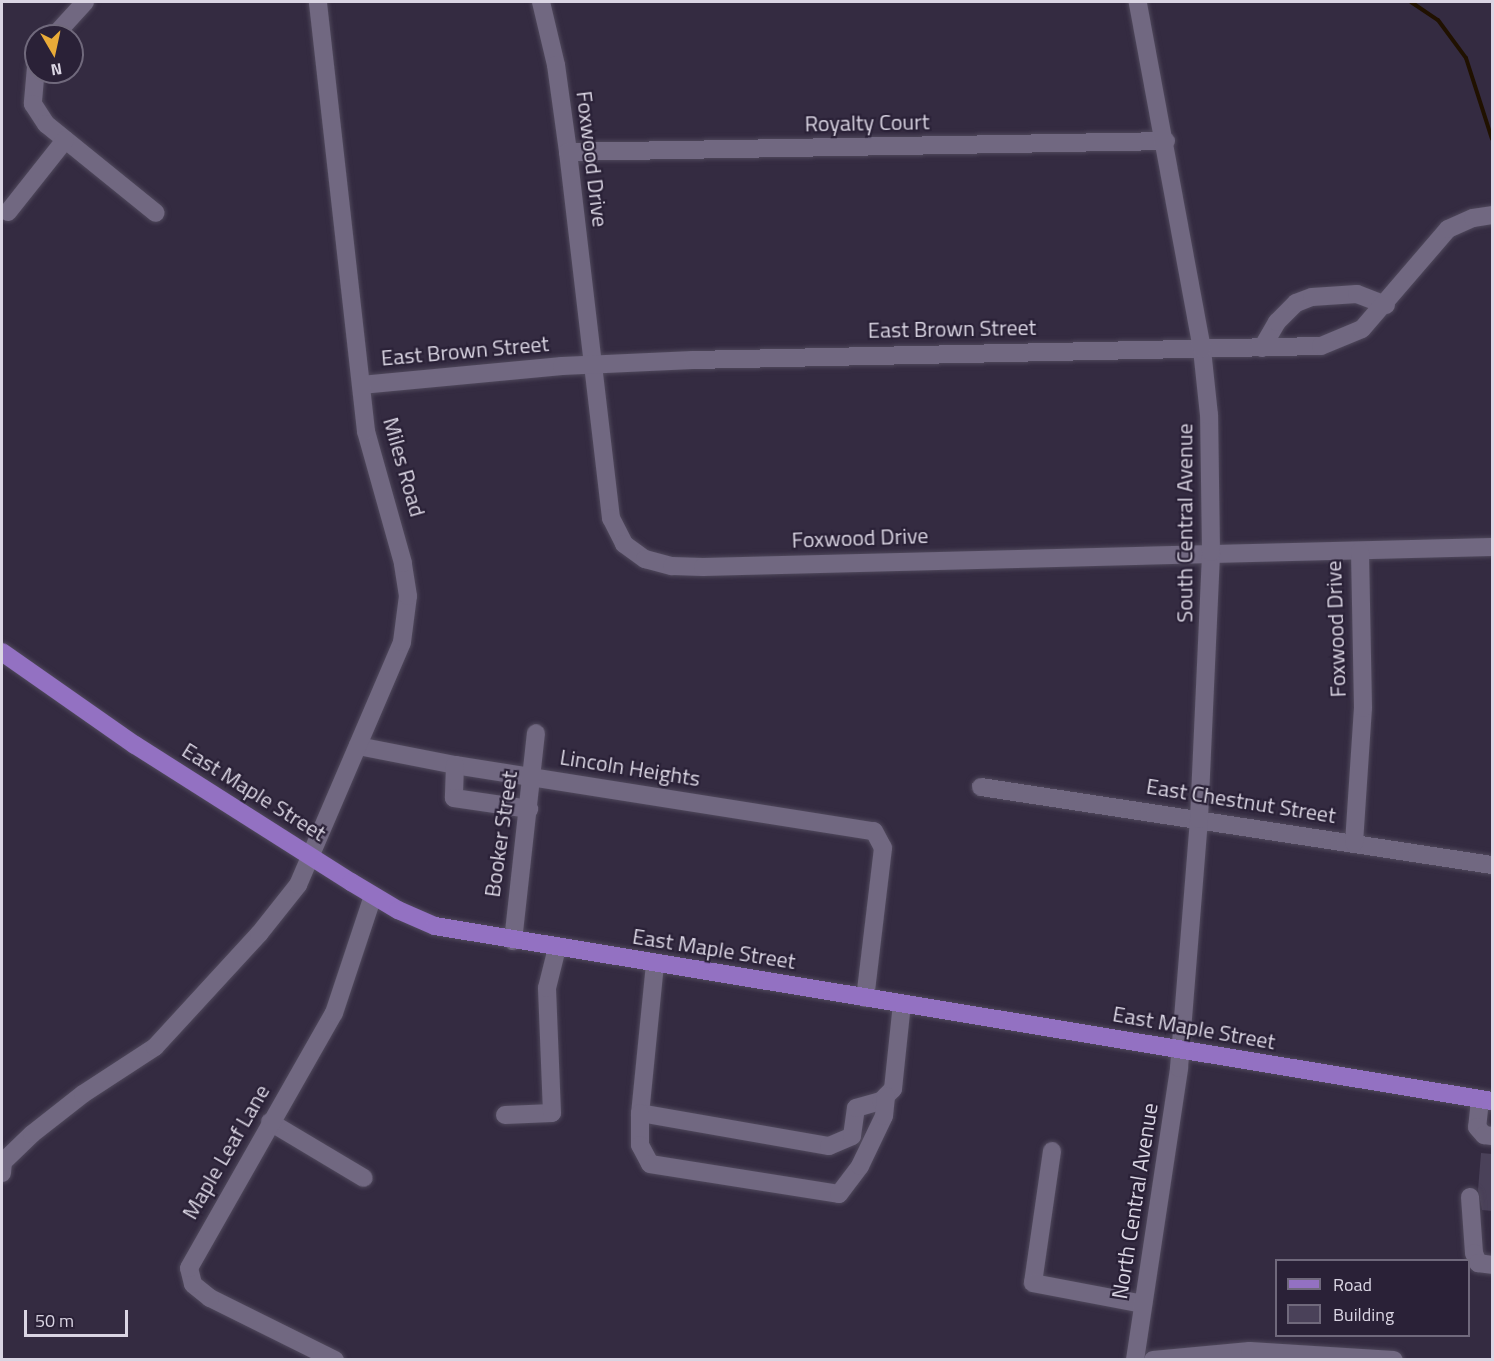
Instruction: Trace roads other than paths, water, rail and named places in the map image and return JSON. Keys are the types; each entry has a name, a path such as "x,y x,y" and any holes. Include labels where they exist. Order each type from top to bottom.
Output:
{"main road":[{"name":"East Maple Street","path":"2,652 135,745 311,857 373,896 435,926 513,941 1489,1099"}],"street":[{"path":"65,24 85,2"},
{"name":"Miles Road","path":"2,1166 83,1094 155,1047 258,934 298,885 402,642 408,596 395,524 370,450 318,2"},
{"name":"Foxwood Drive","path":"541,2 556,65 568,152 611,518 624,544 658,564 703,567 1211,552 1360,550 1363,708 1354,843"},
{"name":"South Central Avenue","path":"1138,2 1166,141 1202,349 1209,415 1211,552 1199,819 1181,1049"},
{"path":"35,84 33,104 46,124 156,213"},
{"path":"8,212 65,140"},
{"name":"Royalty Court","path":"568,152 1166,141"},
{"name":"East Brown Street","path":"361,385 594,364 1262,348 1336,343 1362,329 1386,305 1448,229 1473,218 1492,215"},
{"path":"1262,348 1277,322 1296,303 1312,297 1358,294 1386,305"},
{"path":"1360,550 1492,547"},
{"name":"Booker Street","path":"513,941 534,777 536,733"},
{"name":"Lincoln Heights","path":"358,746 455,765 858,826 879,836 883,848 865,998"},
{"path":"455,765 454,798 529,809"},
{"name":"East Chestnut Street","path":"981,787 1492,865"},
{"name":"Maple Leaf Lane","path":"335,1359 210,1298 189,1276 192,1259 339,1002 373,896"},
{"path":"505,1114 552,1113 547,988 557,948"},
{"path":"655,964 640,1113 640,1145 650,1164 839,1194 860,1166 884,1116 886,1096"},
{"path":"640,1113 829,1146 852,1136 856,1107 886,1096 893,1089 902,1004"},
{"name":"North Central Avenue","path":"1135,1359 1181,1049"},
{"path":"1489,1099 1477,1127 1484,1135 1492,1136"},
{"path":"270,1122 364,1178"},
{"path":"1052,1151 1033,1283 1143,1304"},
{"path":"1470,1197 1474,1253 1478,1263 1492,1265"},
{"path":"1153,1359 1262,1351 1394,1359"}],"waterway":[{"path":"1411,2 1438,20 1466,58 1492,139"}]}
